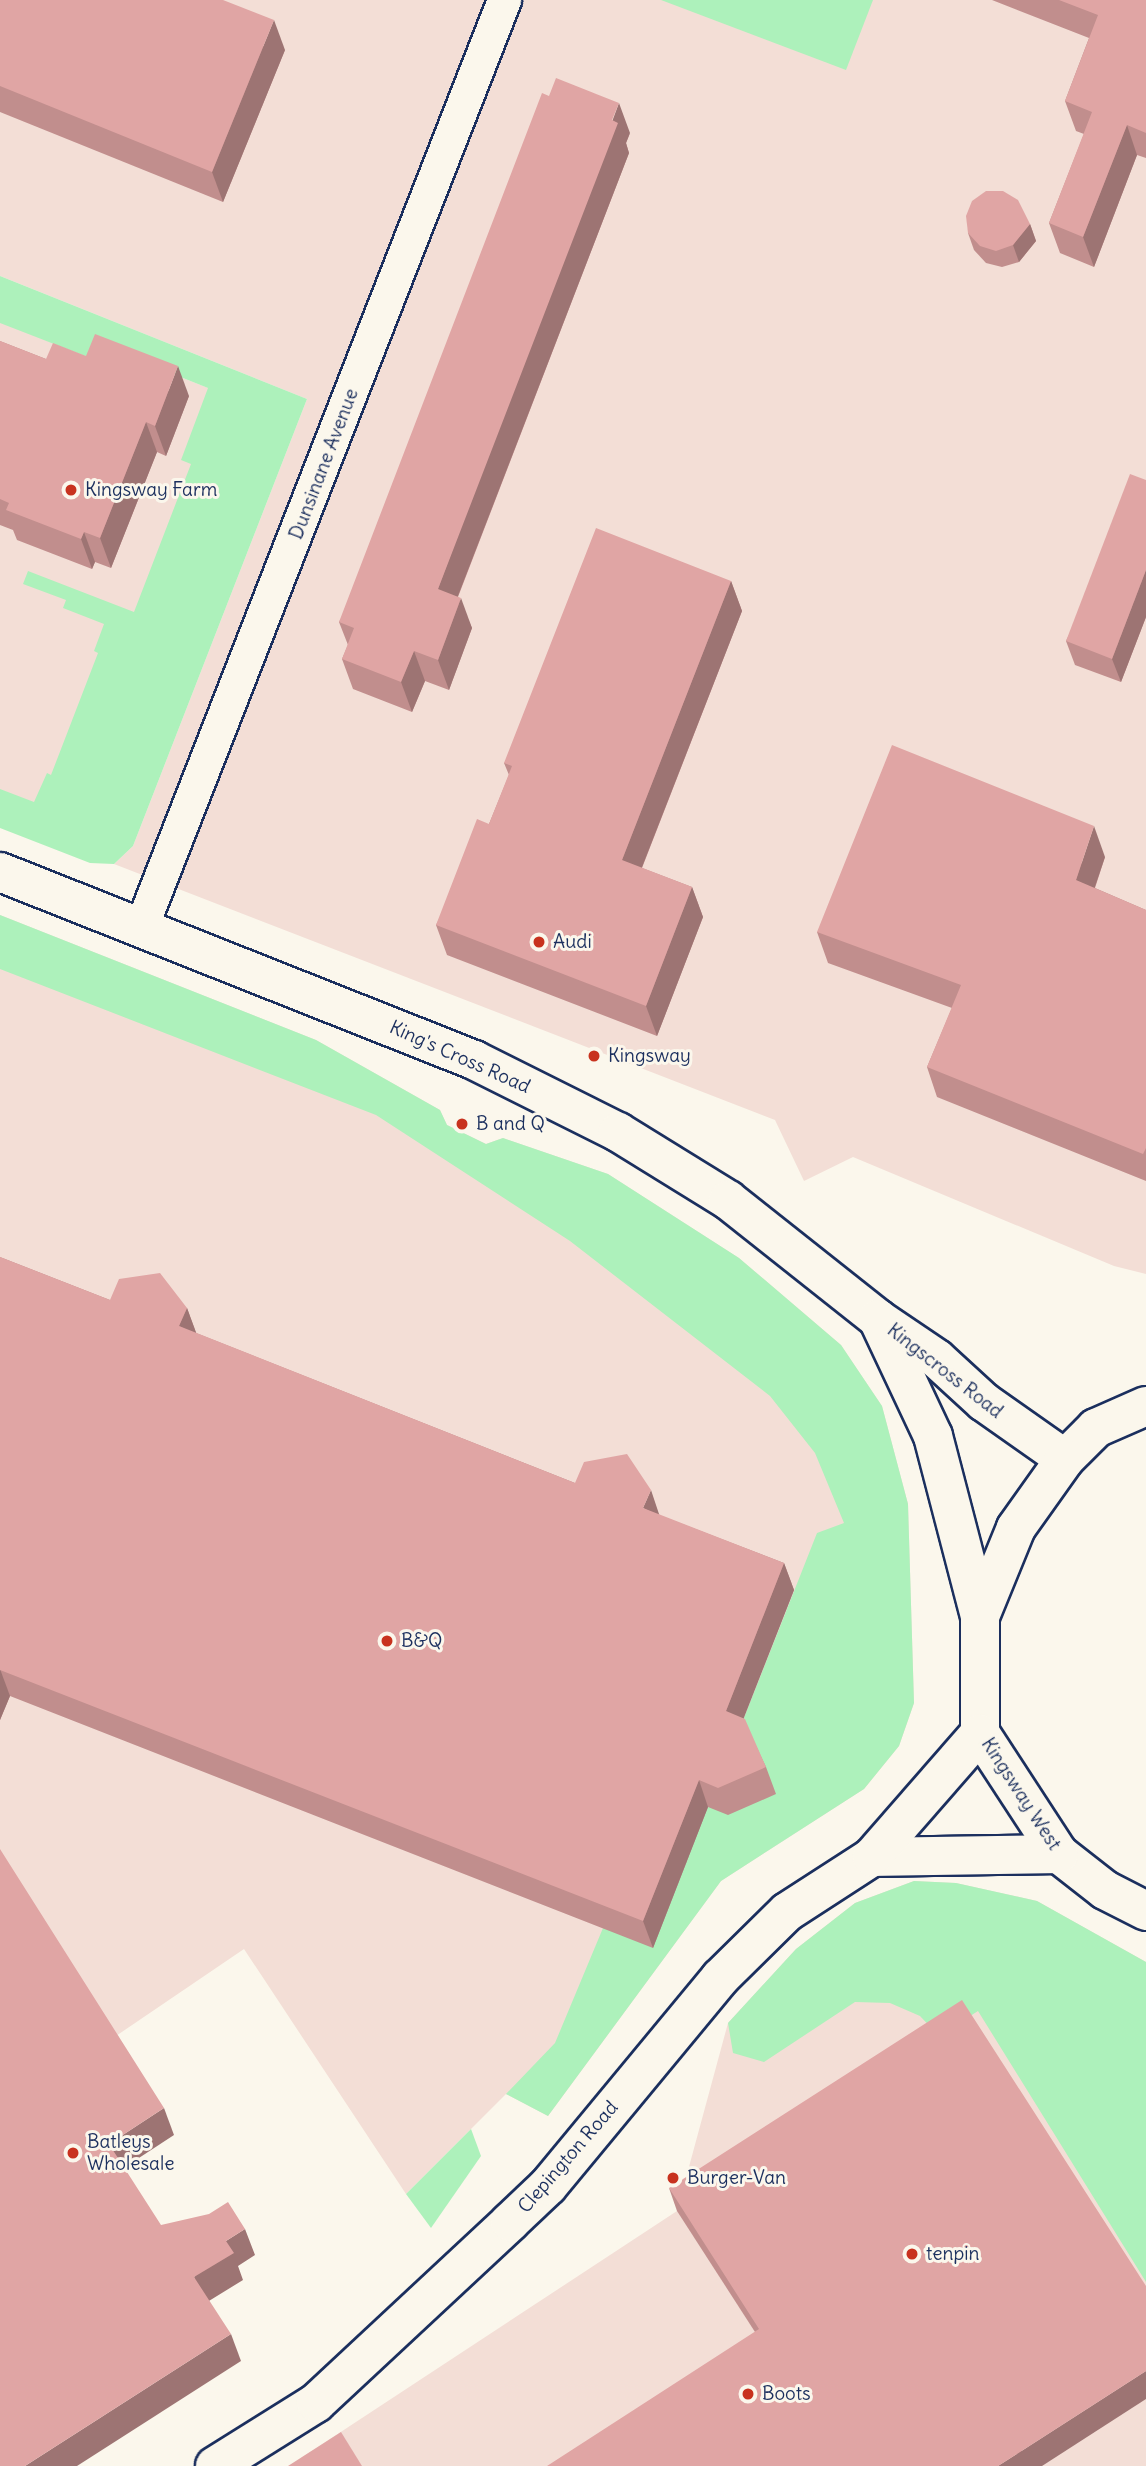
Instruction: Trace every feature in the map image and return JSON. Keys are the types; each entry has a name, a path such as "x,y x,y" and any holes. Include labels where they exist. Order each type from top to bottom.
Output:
{"main road":[{"name":"King's Cross Road","path":"0,872 474,1060 618,1132 728,1200 878,1319"},
{"name":"Kingscross Road","path":"878,1319 937,1359 984,1402 1065,1459"},
{"name":"Kingscross Road","path":"878,1319 933,1436 980,1616"},
{"name":"Kingsway West","path":"1146,1406 1096,1428 1065,1459 1016,1528 980,1616 980,1733 1059,1854 1105,1890 1146,1911"},
{"name":"Clepington Road","path":"215,2466 316,2403 548,2186 720,1978 788,1912 872,1857 980,1733"},
{"path":"872,1857 1059,1854"}],"street":[{"name":"Dunsinane Avenue","path":"141,928 504,0"}],"shaded area":[{"path":"0,0 1146,0 1146,1274 1114,1266 853,1157 804,1181 775,1120 114,864 133,846 307,399 0,276"},
{"path":"0,306 249,404 52,820 0,800"},
{"path":"0,915 316,1040 440,1110 447,1125 486,1144 503,1138 608,1174 739,1258 841,1345 882,1406 908,1504 914,1703 899,1746 864,1789 721,1881 548,2116 506,2094 406,2194 244,1949 113,2038 0,1861"},
{"path":"914,1881 956,1883 1037,1901 1146,1962 1146,2466 289,2466 677,2211 728,2023 796,1949 855,1903"}],"green space":[{"path":"661,0 873,0 846,70"},
{"path":"0,276 307,399 133,846 114,864 90,863 0,828 0,789 34,802 47,773 51,775 98,653 94,651 104,624 63,608 66,600 23,584 28,571 134,612 191,464 181,460 208,388 158,368 152,382 0,323"},
{"path":"0,915 316,1040 440,1110 447,1125 486,1144 503,1138 608,1174 739,1258 841,1345 882,1406 908,1504 914,1703 899,1746 864,1789 721,1881 548,2116 506,2094 555,2043 603,1928 736,1738 817,1533 844,1523 815,1453 770,1396 570,1241 376,1115 0,969"},
{"path":"914,1881 956,1883 1037,1901 1146,1962 1146,2282 978,2011 939,2036 920,2016 890,2003 855,2002 764,2062 733,2053 728,2023 796,1949 855,1903"},
{"path":"471,2129 481,2156 431,2228 406,2194"}],"building":[{"path":"0,0 223,0 274,20 212,172 0,86"},
{"path":"1059,0 1146,0 1146,133 1127,125 1083,237 1049,223 1092,112 1065,101 1098,15"},
{"path":"556,78 619,103 612,120 618,123 438,589 461,598 438,660 414,651 401,682 342,659 354,628 339,622 542,93 549,96"},
{"path":"986,191 1003,191 1018,200 1030,224 1013,245 996,251 980,246 968,233 966,216 972,201"},
{"name":"Kingsway Farm","path":"95,334 178,366 155,426 146,422 100,538 84,532 81,539 6,510 9,503 0,499 0,341 46,359 53,343 86,356"},
{"path":"1130,474 1146,480 1146,570 1112,659 1066,641"},
{"path":"596,528 731,581 622,860 692,887 646,1006 436,925 477,819 489,824 512,766 504,763"},
{"path":"892,745 1094,826 1076,880 1146,910 1146,1148 1143,1154 927,1067 961,985 817,932"},
{"name":"B&Q","path":"0,1257 110,1300 119,1279 160,1273 187,1308 179,1326 575,1483 584,1462 627,1454 651,1490 643,1508 784,1563 726,1711 745,1719 766,1767 718,1788 699,1780 643,1921 0,1670"},
{"name":"Batleys Wholesale","path":"0,1849 164,2108 109,2144 161,2225 209,2214 228,2202 245,2229 226,2241 234,2253 194,2277 231,2334 25,2466 0,2466"},
{"name":"tenpin","path":"962,2000 1146,2286 1146,2371 998,2466 547,2466 759,2329 669,2188"},
{"path":"341,2432 362,2466 288,2466"}],"place":[{"name":"Kingsway Farm","path":"71,490"},
{"name":"Audi","path":"539,942"},
{"name":"Kingsway","path":"594,1056"},
{"name":"B and Q","path":"462,1124"},
{"name":"B&Q","path":"387,1641"},
{"name":"Batleys Wholesale","path":"73,2153"},
{"name":"Burger-Van","path":"673,2178"},
{"name":"tenpin","path":"912,2254"},
{"name":"Boots","path":"748,2394"}]}
